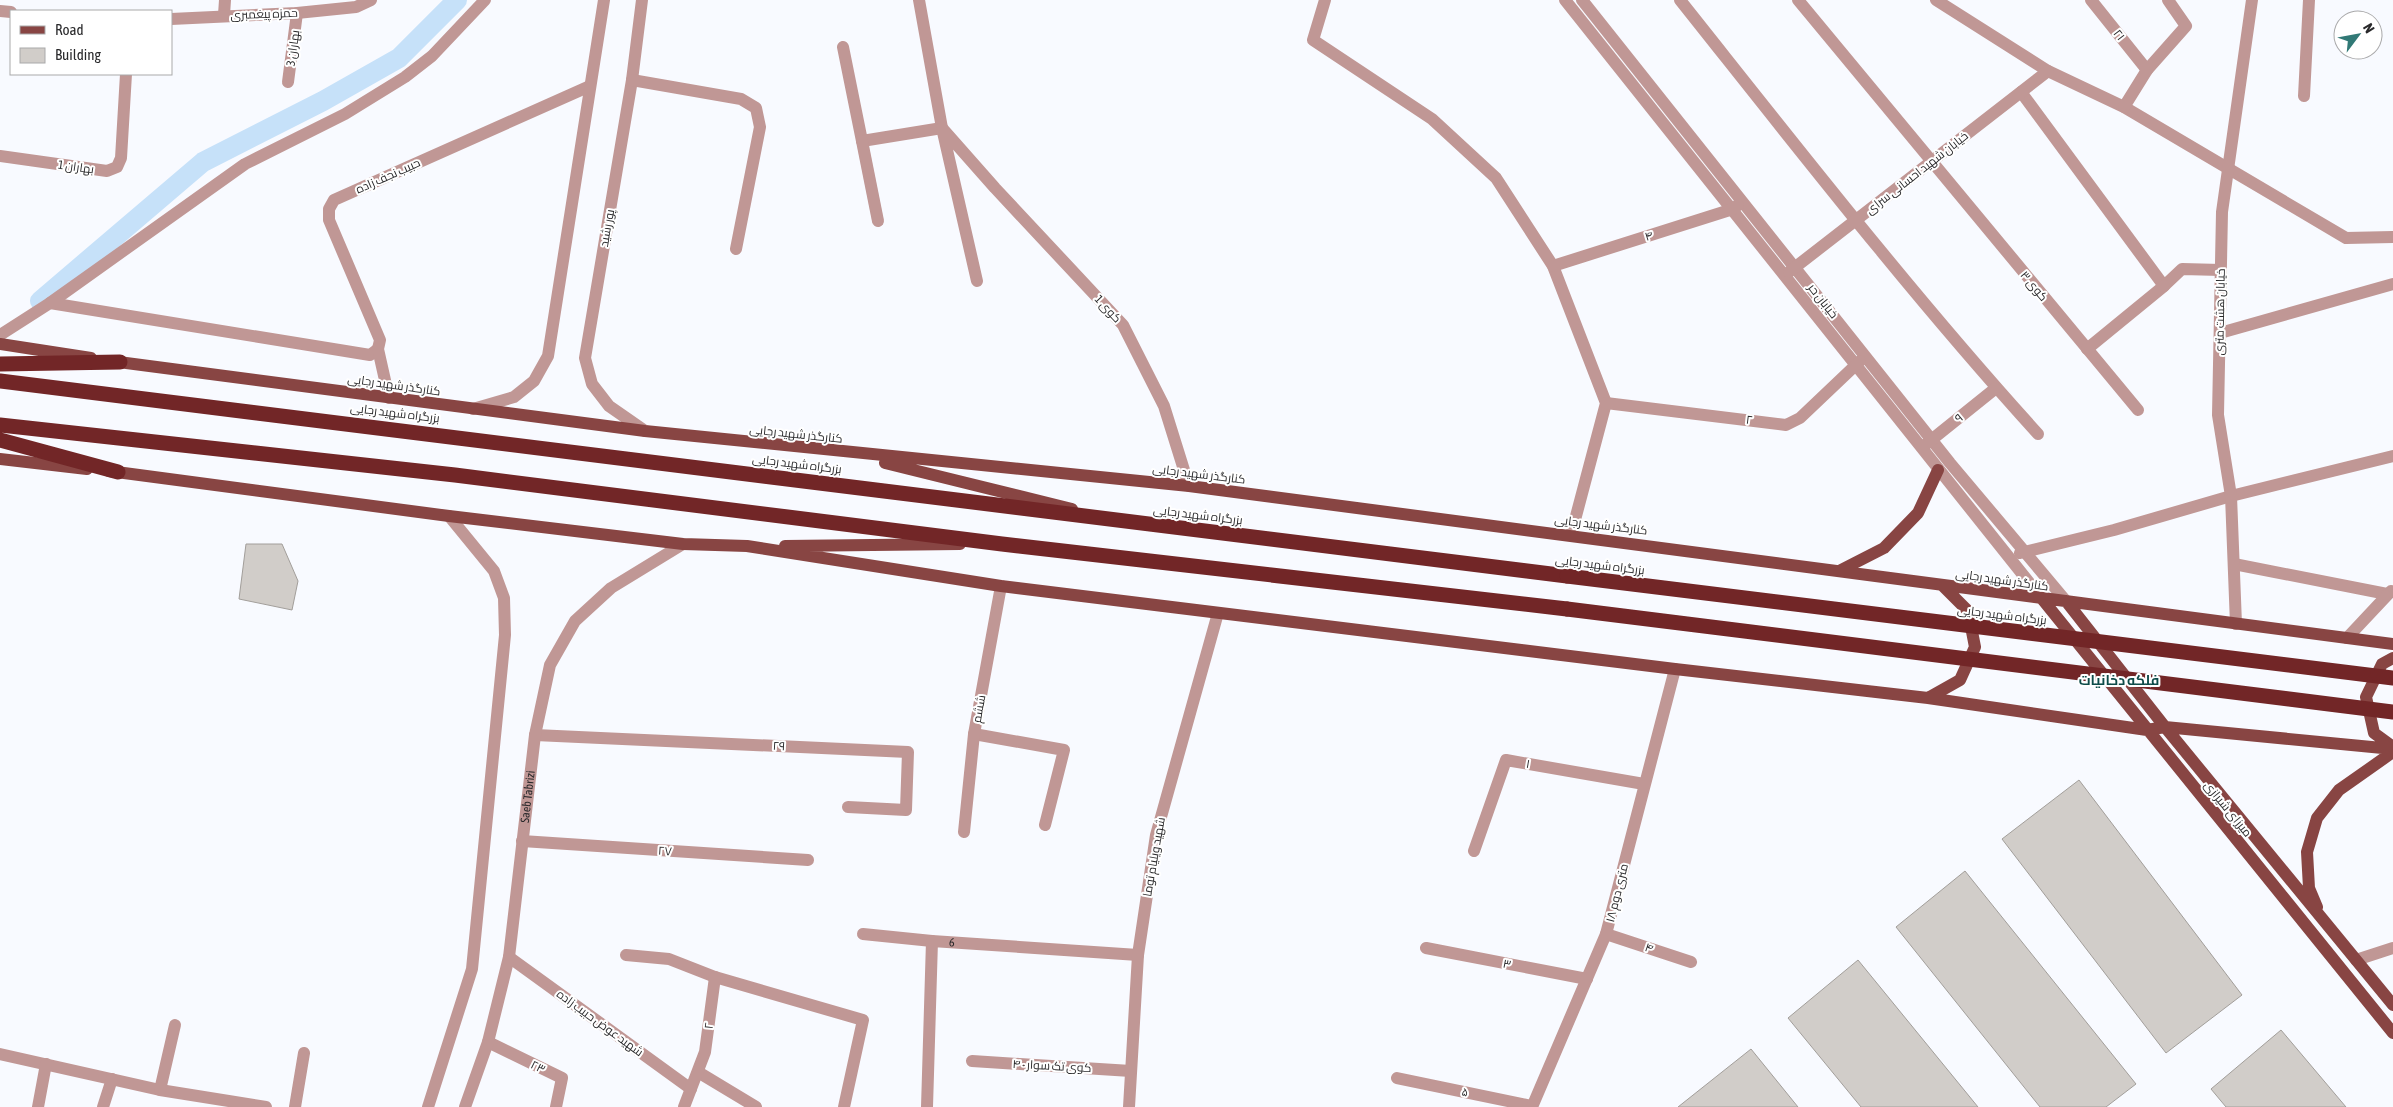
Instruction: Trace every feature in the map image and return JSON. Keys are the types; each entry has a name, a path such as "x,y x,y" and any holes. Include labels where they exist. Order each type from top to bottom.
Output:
{"highway":[{"path":"0,364 120,362"},
{"name":"بزرگراه شهید رجایی","path":"0,380 2393,678"},
{"path":"0,424 455,475 1002,544 1567,609 2393,712"},
{"path":"0,440 118,472"}],"main road":[{"name":"کنارگذر شهید رجایی","path":"0,344 120,362 645,431 1189,486 1841,570 2043,600 2066,601 2393,644"},
{"path":"840,452 1123,521"},
{"path":"0,459 118,472 449,516 683,544 747,546 1002,544"},
{"path":"1841,570 1884,548 1918,513 1938,470"},
{"path":"747,546 1001,586 1928,698 2147,730 2166,727 2393,749"},
{"path":"1928,698 1960,680 1975,647 1968,611 1942,585"},
{"name":"میرزای شیرازی","path":"2043,600 2393,1033"},
{"name":"میرزای شیرازی","path":"2066,601 2323,921 2393,1005"},
{"path":"2393,658 2382,664 2366,697 2374,733 2393,749"},
{"path":"2323,921 2309,888 2307,852 2317,818 2339,790 2393,749"}],"street":[{"path":"224,15 225,0"},
{"name":"حمزه پیغمبری","path":"172,19 297,13 356,7 371,0"},
{"path":"0,335 50,303 245,164 344,114 405,77 432,56 485,0"},
{"path":"471,409 514,397 534,380 548,356 604,0"},
{"name":"پور رشید","path":"642,0 632,80 585,358 592,384 609,406 645,431"},
{"path":"919,0 942,128 977,281"},
{"path":"1325,0 1313,40 1432,119 1496,178 1553,266 1606,403 1571,536"},
{"name":"خیابان حر","path":"1582,0 1932,440 2066,601"},
{"path":"1680,0 1856,221 1996,388 2038,434"},
{"name":"کوی ۳","path":"1798,0 2138,410"},
{"path":"1936,0 2048,71 2124,107 2346,238 2393,237"},
{"name":"۲۱","path":"2091,0 2147,70"},
{"path":"2124,107 2147,70 2186,26 2168,0"},
{"name":"خیابان هشت متری","path":"2236,624 2231,496 2218,415 2222,212 2252,0"},
{"path":"2304,96 2309,0"},
{"name":"خیابان حر","path":"1568,1 2043,600"},
{"name":"بهاران 3","path":"288,82 297,13"},
{"path":"843,48 878,221"},
{"name":"خیابان شهید احسانی سرای","path":"1786,276 2048,71"},
{"name":"بهاران 1","path":"0,156 107,171 117,167 121,158 126,75"},
{"path":"632,80 741,99 756,108 760,127 736,249"},
{"name":"حبیب نجف زاده","path":"378,349 380,340 329,220 328,209 334,200 590,86"},
{"path":"2021,92 2164,286"},
{"path":"862,141 942,128"},
{"name":"کوی 1","path":"942,128 995,188 1123,325 1164,406 1189,486"},
{"name":"۴","path":"1553,266 1733,209 1744,202"},
{"path":"2087,349 2182,269 2221,270"},
{"path":"2220,333 2393,284"},
{"path":"50,303 370,355 378,349 389,398"},
{"name":"۲","path":"1606,403 1786,424 1800,418 1865,355"},
{"name":"۹","path":"1921,448 1996,388"},
{"path":"2008,556 2114,530 2231,496 2393,456"},
{"path":"428,1107 472,969 505,635 504,598 494,571 449,516"},
{"name":"Saeb Tabrizi","path":"465,1107 488,1042 509,957 535,734 550,665 576,621 610,588 683,544"},
{"path":"2234,564 2390,592"},
{"name":"ششم","path":"964,832 974,734 1001,586"},
{"path":"2347,638 2390,592"},
{"name":"شهید ویلیام توما","path":"1129,1107 1138,955 1156,835 1218,613"},
{"name":"۱۸ متری دوم","path":"1532,1107 1606,934 1644,784 1676,669"},
{"name":"۲۹","path":"535,734 908,752 906,810 848,807"},
{"path":"974,734 1064,750 1045,825"},
{"name":"۱","path":"1474,851 1506,760 1644,784"},
{"name":"۲۷","path":"522,841 808,860"},
{"path":"863,934 932,941"},
{"name":"۴","path":"1606,934 1691,962"},
{"name":"6","path":"927,1107 932,941 1138,955"},
{"name":"۳","path":"1426,948 1588,979"},
{"path":"2356,960 2393,948"},
{"path":"626,955 669,959 715,978 863,1020 844,1107"},
{"name":"شهید عوض حبیب زاده","path":"509,957 691,1090"},
{"name":"۲","path":"684,1107 705,1052 715,978"},
{"path":"160,1090 176,1026"},
{"name":"۲۳","path":"488,1042 562,1078 556,1107"},
{"path":"295,1107 304,1053"},
{"path":"0,1054 160,1090 266,1107"},
{"name":"۴ - کوی تک سوار","path":"972,1061 1131,1071"},
{"path":"38,1107 46,1064"},
{"path":"698,1072 756,1107"},
{"name":"۵","path":"1397,1078 1532,1107"},
{"path":"104,1107 112,1079"}],"building":[{"path":"246,544 282,544 298,581 292,610 239,599"},
{"path":"2079,780 2242,995 2166,1053 2002,839"},
{"path":"1965,871 2136,1084 2106,1107 2040,1107 1896,927"},
{"path":"1858,960 1978,1107 1861,1107 1788,1018"},
{"path":"2281,1030 2346,1107 2226,1107 2211,1089"},
{"path":"1751,1049 1798,1107 1678,1107"}],"waterway":[{"path":"40,301 203,162 323,101 399,58 457,0"}],"district":[{"name":"فلکه دخانیات","path":"2119,680"}]}
